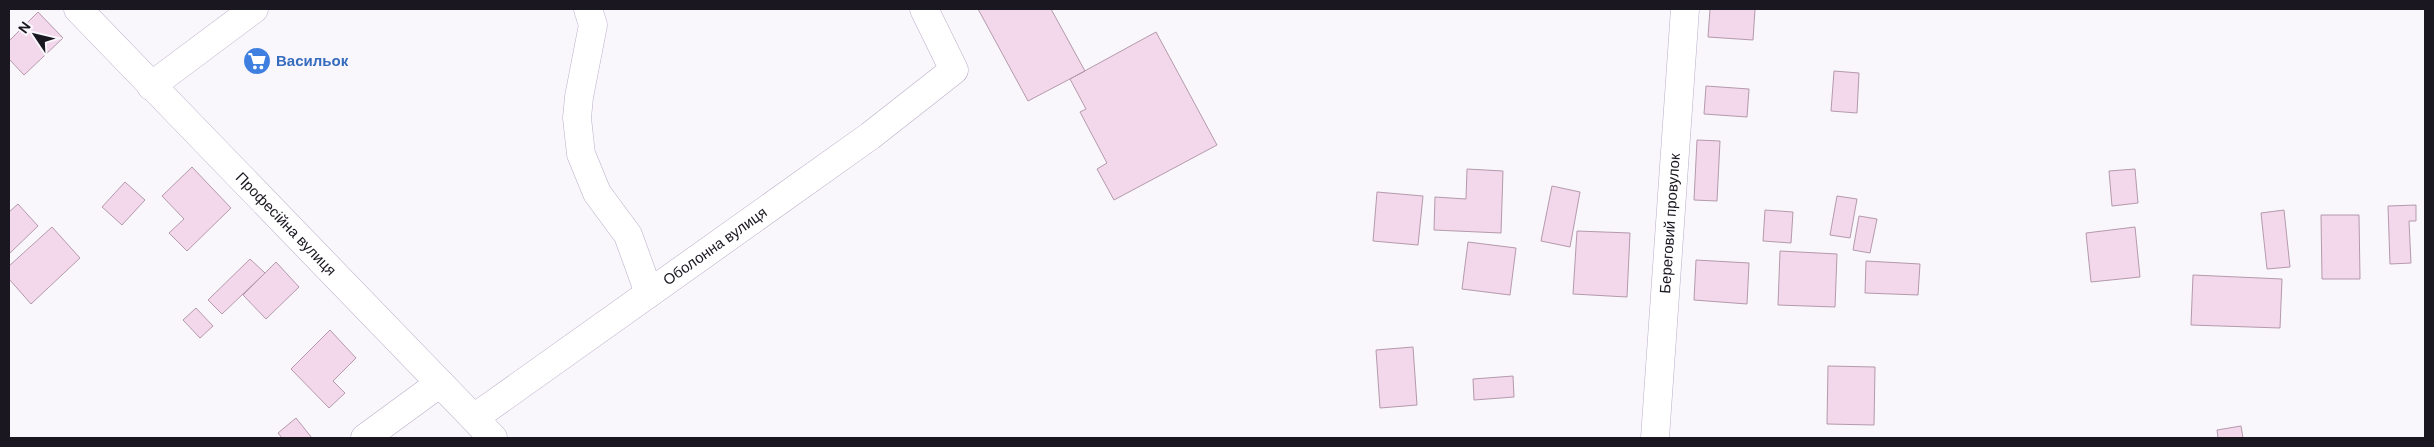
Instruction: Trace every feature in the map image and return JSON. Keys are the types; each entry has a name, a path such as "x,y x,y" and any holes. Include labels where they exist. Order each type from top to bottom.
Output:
{"street":[{"name":"Професійна вулиця","path":"78,9 493,438"},
{"path":"151,86 254,9"},
{"path":"588,9 593,25 579,97 577,118 581,154 598,193 628,236 649,293"},
{"name":"Оболонна вулиця","path":"474,418 877,130 954,70 924,9"},
{"name":"Береговий провулок","path":"1655,438 1685,9"},
{"path":"365,438 440,383"}],"building":[{"path":"978,9 1051,9 1085,71 1028,101"},
{"path":"1710,9 1755,9 1753,40 1708,37"},
{"path":"38,12 63,38 24,75 9,59 9,41"},
{"path":"1156,32 1217,145 1114,200 1097,169 1107,163 1080,112 1086,109 1070,79"},
{"path":"1834,71 1859,73 1857,113 1831,111"},
{"path":"1706,86 1749,89 1747,117 1704,114"},
{"path":"1697,140 1720,141 1717,201 1694,200"},
{"path":"192,167 231,208 187,251 169,233 184,219 162,196"},
{"path":"1467,169 1503,171 1501,233 1434,230 1435,197 1466,199"},
{"path":"2135,169 2138,203 2112,206 2109,171"},
{"path":"125,182 145,200 122,225 102,207"},
{"path":"1552,186 1580,192 1570,247 1541,241"},
{"path":"1377,192 1423,196 1418,245 1373,241"},
{"path":"1837,196 1857,199 1850,238 1830,235"},
{"path":"18,204 38,226 9,254 9,212"},
{"path":"2416,205 2416,221 2409,221 2411,263 2390,264 2388,206"},
{"path":"1765,210 1793,212 1791,243 1763,241"},
{"path":"2284,210 2290,267 2267,269 2261,213"},
{"path":"2321,215 2359,215 2360,279 2322,279"},
{"path":"1859,216 1877,219 1870,253 1853,250"},
{"path":"52,227 80,258 31,304 9,279 9,266"},
{"path":"2135,227 2140,277 2091,282 2086,233"},
{"path":"1577,231 1630,233 1627,297 1573,294"},
{"path":"1468,242 1516,248 1510,295 1462,289"},
{"path":"1780,251 1837,254 1835,307 1778,305"},
{"path":"250,259 265,273 222,314 208,300"},
{"path":"1696,260 1749,263 1747,304 1694,300"},
{"path":"1866,261 1920,264 1918,295 1865,293"},
{"path":"276,262 299,287 266,319 243,295"},
{"path":"2193,275 2282,279 2280,328 2191,325"},
{"path":"196,308 213,326 200,338 183,320"},
{"path":"330,330 356,358 333,381 345,393 329,408 291,369"},
{"path":"1413,347 1417,405 1380,408 1376,350"},
{"path":"1828,366 1875,367 1874,425 1827,424"},
{"path":"1513,376 1514,397 1474,400 1473,379"},
{"path":"296,418 312,438 282,438 278,433"},
{"path":"2241,426 2243,438 2218,438 2217,430"}],"place":[{"name":"Васильок","path":"257,61"}]}
